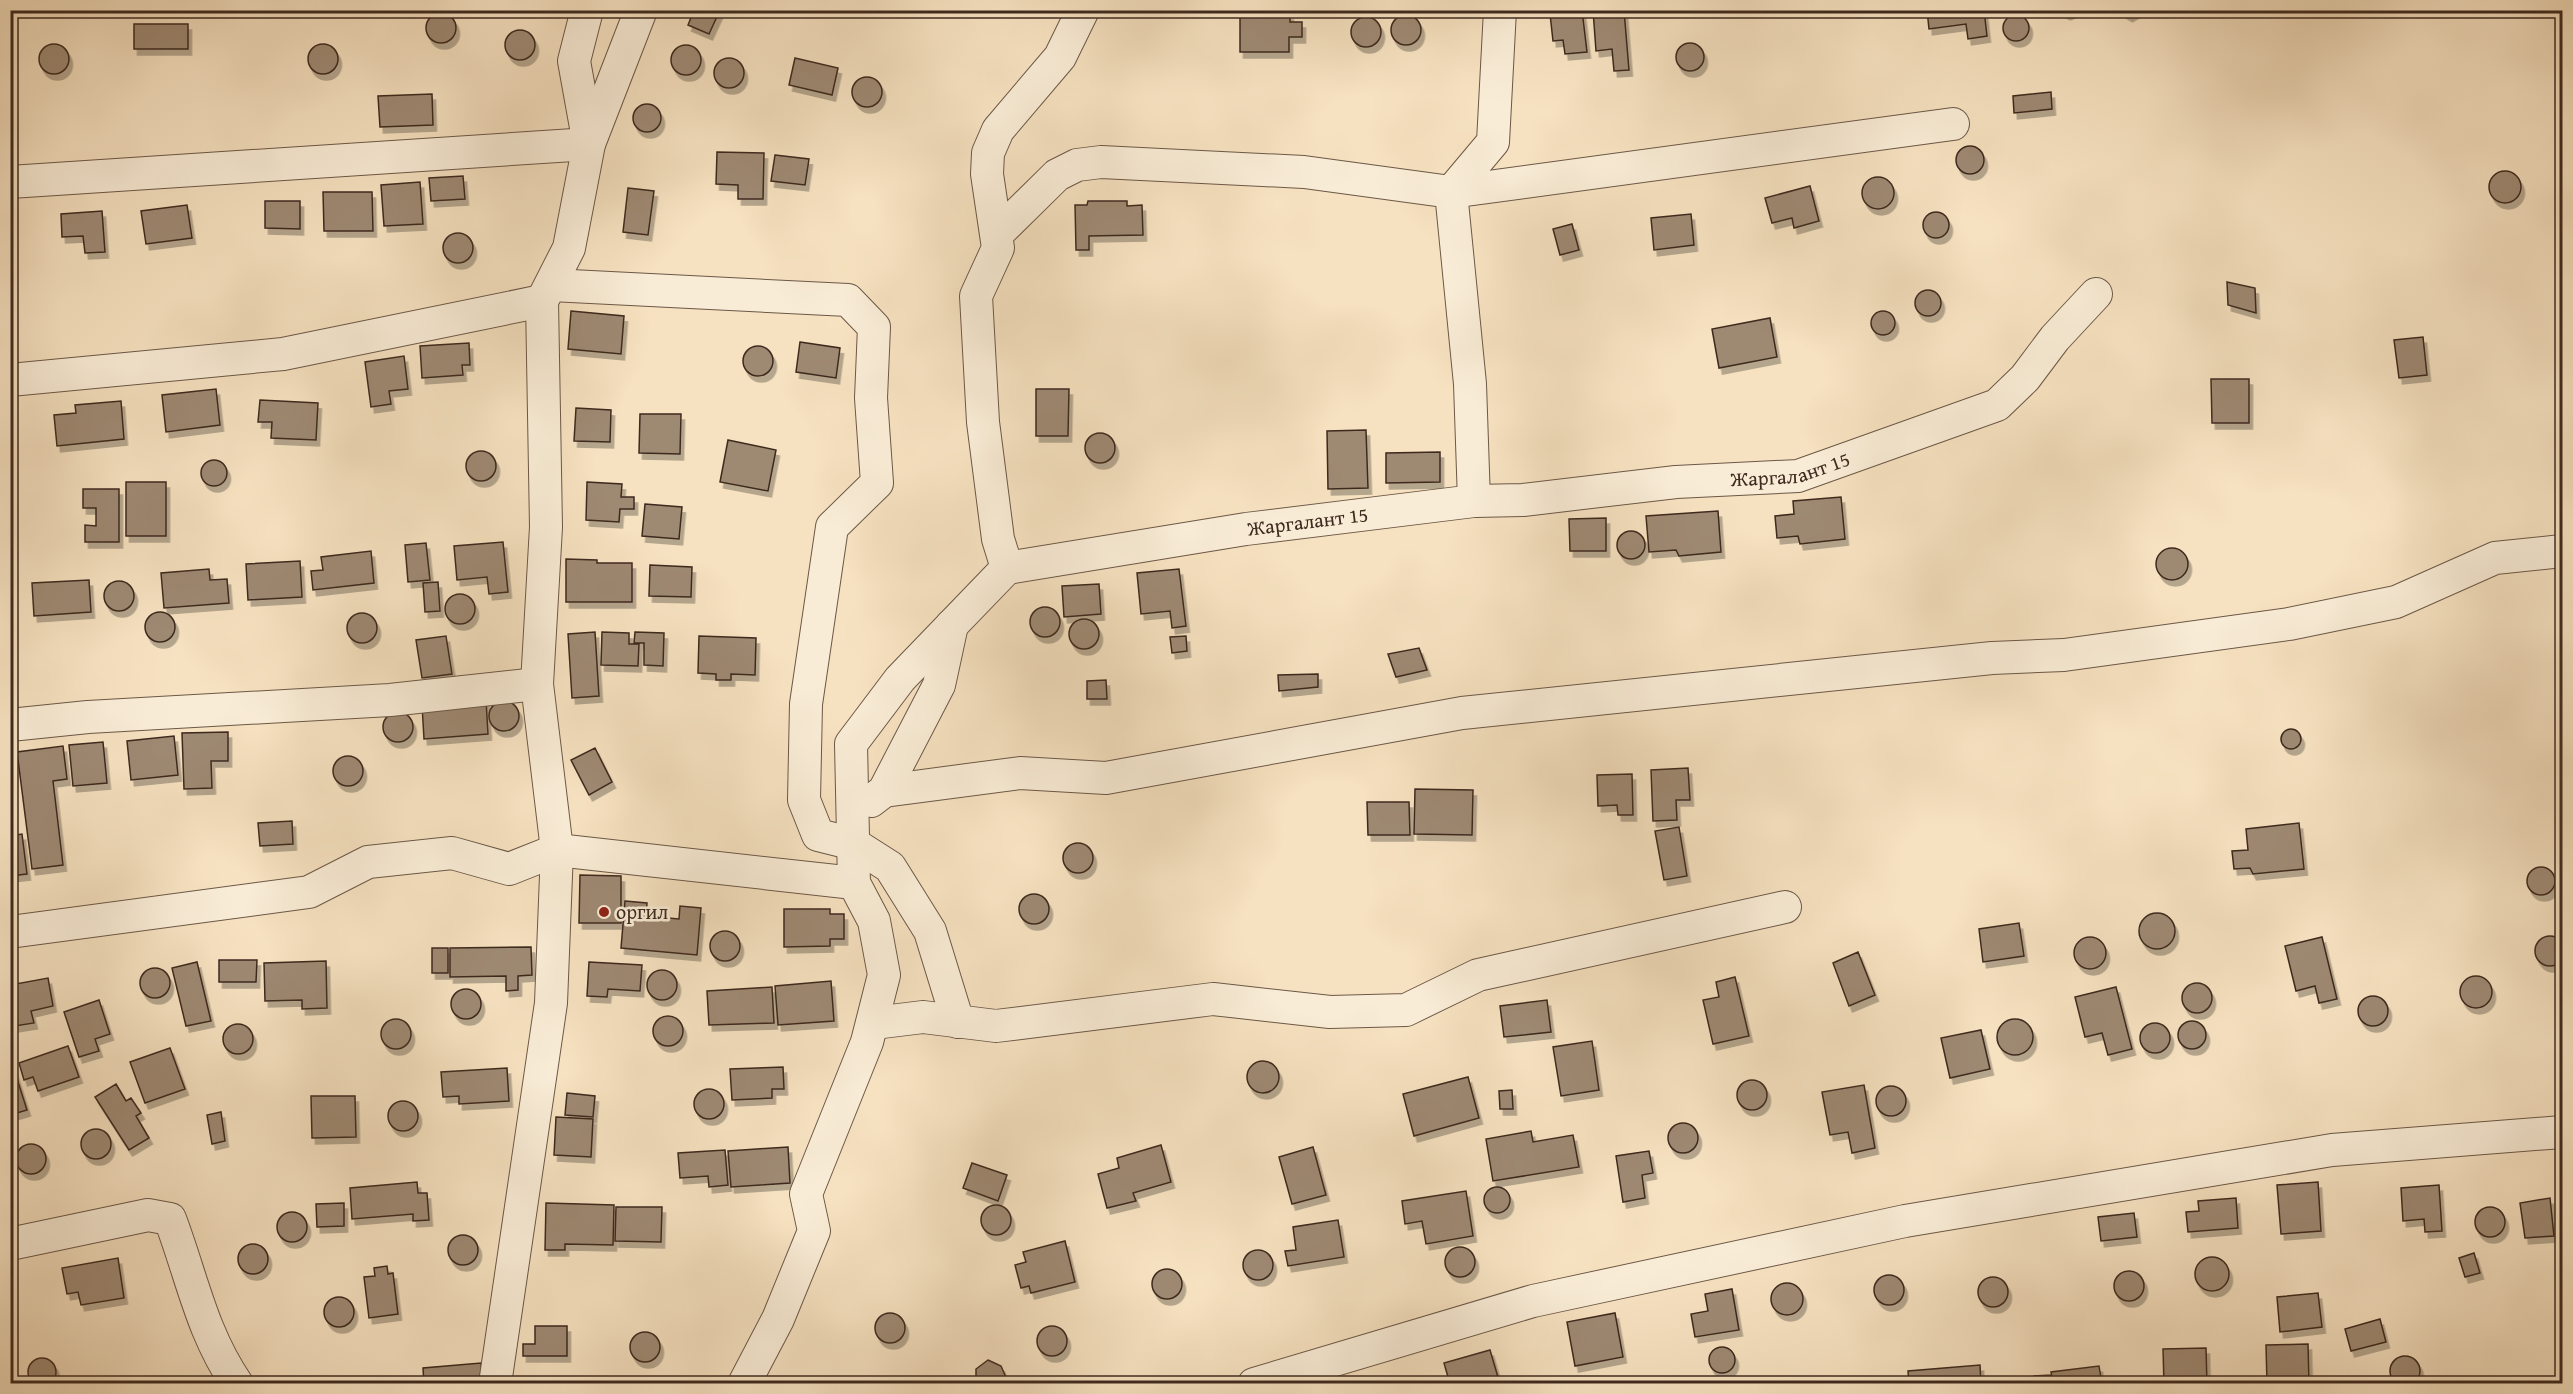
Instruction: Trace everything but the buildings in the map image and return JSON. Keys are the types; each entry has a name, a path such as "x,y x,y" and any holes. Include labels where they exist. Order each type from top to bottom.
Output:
{"street":[{"path":"587,10 574,62 590,144"},
{"path":"495,1383 551,1003 557,850 537,684 546,527 546,293 569,248 590,144 641,10"},
{"path":"744,1383 778,1319 814,1231 806,1194 874,1023 884,975 874,921 854,883 851,744 900,679 1007,568 998,539 983,422 976,296 998,248 987,174 988,153 998,130 1060,57 1083,10"},
{"path":"1474,501 1470,384 1451,192 1493,142 1500,10"},
{"path":"997,234 1056,175 1077,165 1101,162 1304,172 1451,192 1953,124"},
{"path":"10,182 590,144"},
{"path":"10,380 283,354 546,293 848,300 874,327 871,398 877,483 832,527 806,704 804,800 818,835 853,829 884,791 939,685 952,625"},
{"name":"Жаргалант 15","path":"1007,568 1246,529 1474,501 1523,500 1676,482 1798,476 1996,405 2025,378 2055,338 2096,294"},
{"path":"884,791 1020,773 1106,778 1462,713 1980,659 2064,655 2289,624 2396,602 2495,558 2562,551"},
{"path":"10,725 88,717 390,700 537,684"},
{"path":"853,829 890,867 930,931 958,1022"},
{"path":"10,932 309,892 368,862 452,853 509,869 557,850 854,883"},
{"path":"874,1023 923,1017 996,1026 1214,999 1330,1012 1406,1010 1478,975 1785,907"},
{"path":"1254,1383 1533,1301 1905,1221 2332,1149 2562,1132"},
{"path":"10,1244 148,1215 170,1219 190,1285 220,1359 237,1383"}],"place":[{"name":"оргил","path":"604,912"}]}
